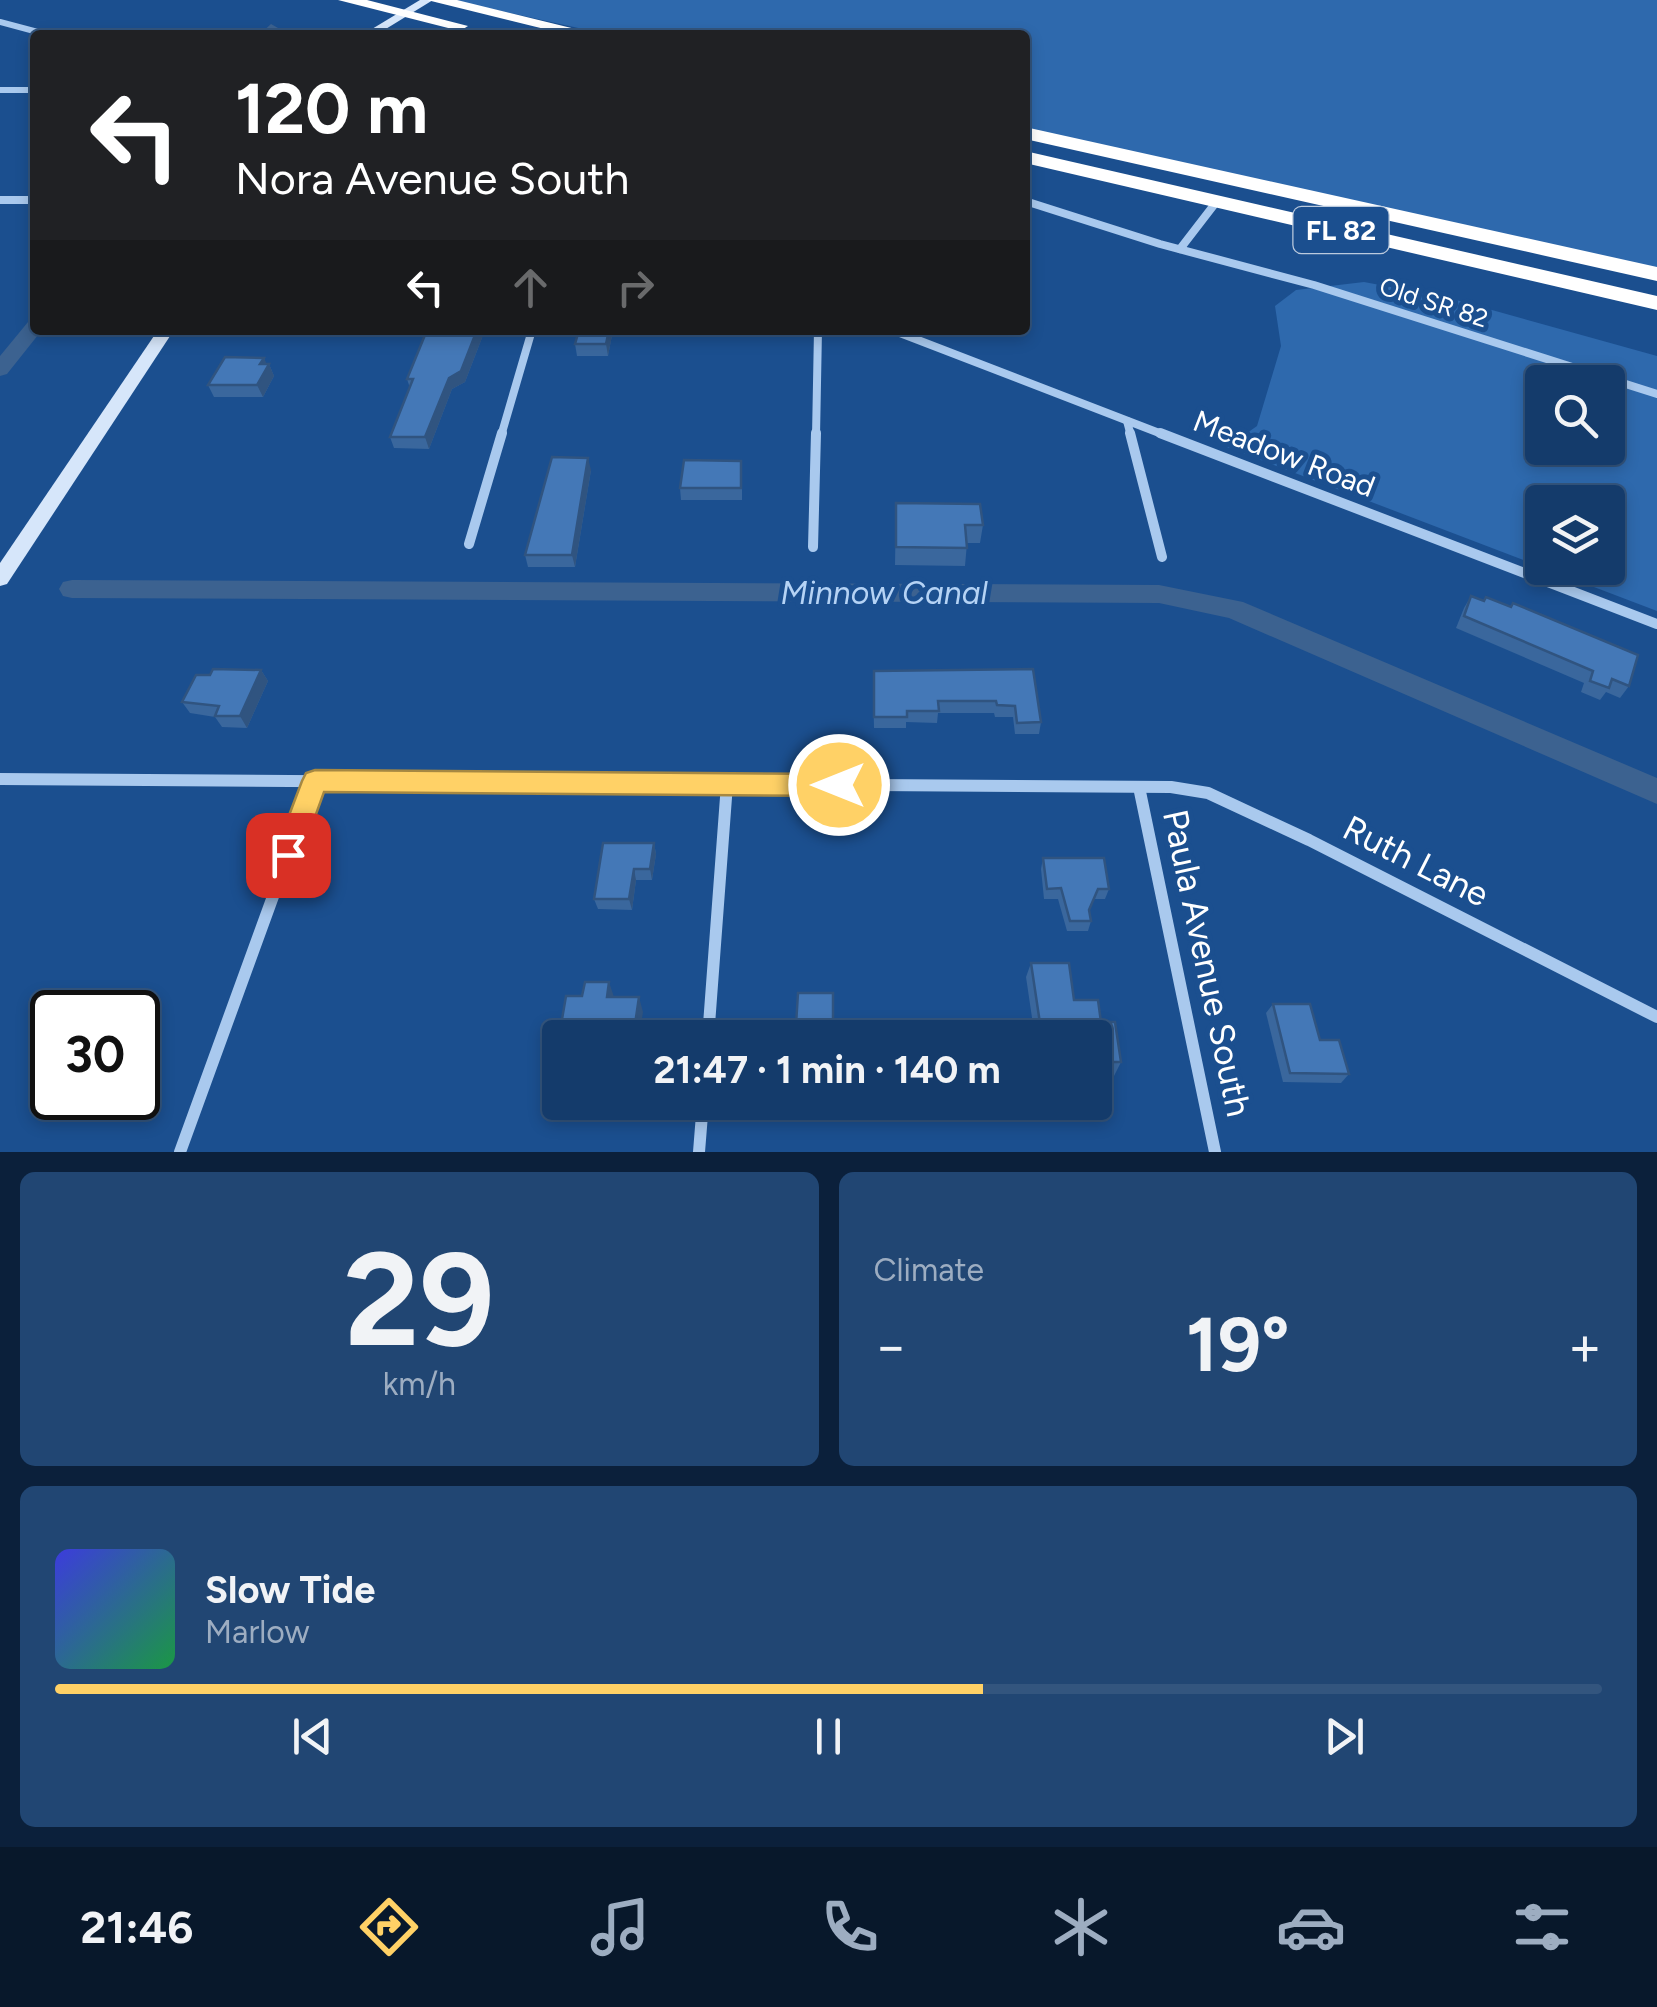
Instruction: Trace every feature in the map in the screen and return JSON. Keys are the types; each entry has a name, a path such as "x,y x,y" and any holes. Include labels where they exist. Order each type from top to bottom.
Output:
{"highway":[{"path":"346,0 476,30"},
{"path":"431,0 569,30"},
{"name":"FL 82","path":"1030,133 1657,278"},
{"path":"1030,148 1183,178 1206,172"},
{"name":"FL 82","path":"1030,157 1657,303"},
{"path":"1217,201 1261,198 1657,278"}],"street":[{"path":"376,30 431,0"},
{"path":"0,22 30,30"},
{"path":"0,90 30,90"},
{"path":"0,200 30,200"},
{"path":"1180,249 1217,201"},
{"name":"Old SR 82","path":"1030,203 1180,249 1314,284 1657,394"},
{"path":"0,579 163,335"},
{"path":"469,544 531,335"},
{"path":"814,547 818,335"},
{"name":"Meadow Road","path":"905,335 1657,624"},
{"path":"1127,420 1162,557"},
{"name":"Ruth Lane","path":"0,778 1140,787 1208,793 1309,840 1657,1017"},
{"path":"180,1152 315,781"},
{"path":"709,1020 727,784"},
{"name":"Paula Avenue South","path":"1140,787 1215,1152"},
{"path":"700,1152 702,1120"}],"shaded area":[{"path":"451,0 1657,0 1657,269 1030,129 1030,30 587,30"},
{"path":"1364,282 1449,298 1657,356 1657,611 1589,585 1625,585 1625,485 1525,485 1525,561 1227,447 1257,426 1281,346 1275,306 1296,290"}],"building":[{"path":"425,335 475,335 461,371 449,378 425,437 390,437 413,379 407,379"},
{"path":"578,335 608,335 606,344 575,344"},
{"path":"225,357 264,358 260,364 269,364 257,385 208,385"},
{"path":"552,457 588,458 572,555 525,555"},
{"path":"684,460 741,461 741,488 680,488"},
{"path":"896,503 980,504 983,525 965,525 967,548 896,547"},
{"path":"1471,596 1484,601 1486,597 1511,607 1513,603 1638,655 1629,686 1612,679 1609,688 1590,681 1593,671 1464,616"},
{"path":"213,669 261,670 240,716 215,716 219,706 182,702 196,675 210,675"},
{"path":"1033,669 1041,722 1017,723 1015,706 997,705 996,701 938,701 939,711 907,711 907,717 874,717 874,671"},
{"path":"603,843 654,843 650,869 634,869 629,899 594,899"},
{"path":"1043,858 1104,858 1109,889 1098,889 1089,910 1091,921 1070,921 1061,888 1047,889"},
{"path":"1031,963 1069,963 1074,1000 1098,1000 1101,1020 1040,1020"},
{"path":"585,982 609,982 607,997 639,997 636,1020 562,1020 566,996 582,996"},
{"path":"798,993 833,993 833,1020 796,1020"},
{"path":"1273,1004 1310,1004 1320,1040 1339,1040 1349,1074 1290,1073"},
{"path":"1112,1022 1115,1022 1121,1062 1112,1062"}],"waterway":[{"path":"0,370 30,332"},
{"name":"Minnow Canal","path":"72,589 1159,594 1234,609 1657,791"}],"route":[{"path":"288,855 315,781 839,785"}]}
